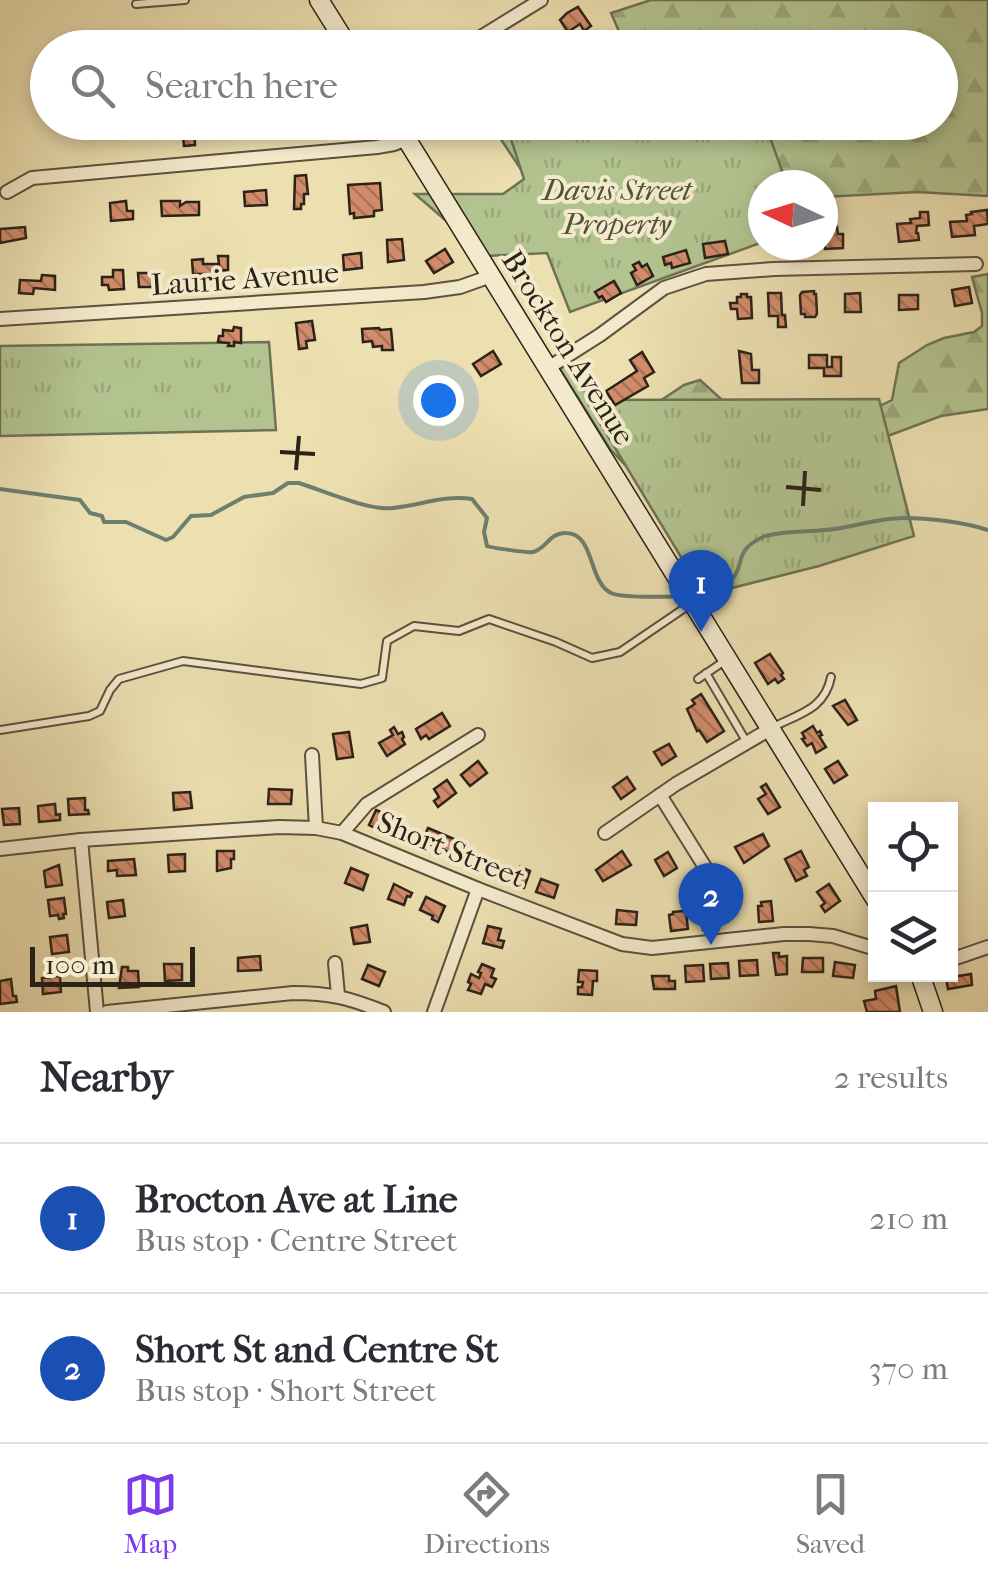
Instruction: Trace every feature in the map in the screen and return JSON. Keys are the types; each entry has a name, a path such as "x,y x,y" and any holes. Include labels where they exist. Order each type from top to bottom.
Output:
{"main road":[{"path":"319,0 338,30"},
{"name":"Brockton Avenue","path":"408,140 871,892"},
{"path":"923,982 933,1012"}],"street":[{"path":"493,30 542,0"},
{"path":"7,192 32,178 377,147 396,140"},
{"path":"548,368 664,288 706,274 976,264"},
{"name":"Laurie Avenue","path":"0,320 424,292 460,287 491,276"},
{"path":"604,833 772,728"},
{"path":"342,833 366,804 478,734"},
{"path":"312,756 316,828"},
{"path":"660,795 713,880"},
{"name":"Short Street","path":"0,849 81,840 316,828 342,833 608,940 636,947 784,934 834,936 868,947"},
{"path":"81,840 97,1012"},
{"path":"434,1012 478,889"},
{"path":"958,957 988,946"},
{"path":"335,963 338,995"},
{"path":"107,1012 292,993 338,995 384,1012"}],"lane":[{"path":"136,4 185,0"},
{"path":"0,730 89,716 100,711 119,680 183,661 360,684 382,678 387,642 414,626 459,631 489,620 592,658 620,652 690,597"},
{"path":"698,679 728,658"},
{"path":"706,673 747,743"},
{"path":"772,728 819,704 831,677"}],"green space":[{"path":"651,0 988,0 988,196 917,192 838,196 838,170 748,170 748,184 530,183 501,140 958,140 958,30 618,30 611,13"},
{"name":"Davis Street Property","path":"511,140 771,140 782,170 748,170 748,247 570,312 547,253 487,256 415,194 503,194 524,179"},
{"path":"988,274 988,409 941,416 853,449 626,466 610,449 560,369 571,362 611,418 633,419 684,385 700,380 733,410 853,419 892,400 899,363 927,345 974,332 982,326 972,277"},
{"path":"269,342 276,430 0,436 0,346"},
{"path":"879,399 914,536 819,566 704,595 586,400"}],"building":[{"path":"578,7 591,26 583,30 580,24 567,30 560,20"},
{"path":"306,175 308,194 304,194 301,209 294,209 295,176"},
{"path":"380,183 382,210 374,211 374,216 354,218 354,213 350,214 348,185"},
{"path":"266,190 267,205 245,206 244,192"},
{"path":"126,201 133,219 111,221 110,203"},
{"path":"161,201 180,201 180,206 199,202 199,215 162,216"},
{"path":"987,210 988,224 974,226 975,235 952,237 950,222 967,221 966,215 971,212"},
{"path":"920,212 928,212 929,225 917,226 919,240 899,242 897,224 911,223 910,219 920,218"},
{"path":"25,227 26,238 0,243 0,229"},
{"path":"838,234 843,234 843,248 838,248"},
{"path":"402,239 404,260 388,262 387,240"},
{"path":"725,241 728,254 705,258 703,244"},
{"path":"445,249 453,262 434,273 426,261"},
{"path":"686,250 690,263 672,268 671,263 665,265 663,257"},
{"path":"361,253 362,268 344,270 343,255"},
{"path":"218,256 228,256 228,270 217,271 217,278 193,274 192,260 219,264"},
{"path":"518,262 530,280 519,287 509,272"},
{"path":"639,262 642,267 647,264 653,276 637,285 631,273 636,270 633,265"},
{"path":"113,270 123,270 124,289 109,290 108,285 102,285 102,277 113,277"},
{"path":"138,273 157,273 157,287 139,287"},
{"path":"42,275 55,276 55,290 34,288 33,294 19,293 20,280 41,281"},
{"path":"614,281 621,293 606,302 602,296 599,298 595,292"},
{"path":"969,287 972,303 955,306 952,290"},
{"path":"814,291 817,314 805,317 801,314 800,295"},
{"path":"768,293 781,293 786,327 778,327 778,316 769,316"},
{"path":"860,293 861,312 845,312 845,294"},
{"path":"741,294 751,297 752,318 738,319 737,309 731,309 730,303 737,303"},
{"path":"899,295 918,295 918,309 899,310"},
{"path":"312,321 315,340 306,341 307,348 299,349 296,323"},
{"path":"234,327 241,328 241,343 228,346 229,343 218,342 223,330 233,331"},
{"path":"362,329 391,329 393,350 373,347 372,341 363,342"},
{"path":"493,351 501,364 481,376 473,364"},
{"path":"739,351 751,354 752,370 759,370 759,383 742,383"},
{"path":"642,352 654,372 644,378 648,386 615,405 606,391 637,371 630,360"},
{"path":"809,355 827,355 827,367 832,367 832,357 841,357 841,376 824,376 824,368 809,368"},
{"path":"770,654 783,673 784,679 778,683 775,679 768,684 755,663"},
{"path":"701,694 724,731 707,742 687,709"},
{"path":"845,700 857,720 848,725 833,706"},
{"path":"442,713 450,726 429,739 426,735 421,739 416,729"},
{"path":"813,726 817,733 820,731 826,747 816,753 812,743 807,746 802,739 802,733"},
{"path":"394,727 398,734 402,732 405,744 387,756 379,743 393,735 390,730"},
{"path":"349,732 353,757 337,759 333,734"},
{"path":"669,744 676,756 662,765 654,752"},
{"path":"478,761 487,773 470,786 461,775"},
{"path":"838,761 847,775 834,783 825,769"},
{"path":"627,777 635,789 621,799 613,787"},
{"path":"447,780 456,793 438,807 434,801 439,797 434,789"},
{"path":"766,784 780,807 768,814 758,799 766,794 761,787"},
{"path":"269,789 292,790 291,804 268,804"},
{"path":"190,792 192,808 174,810 173,793"},
{"path":"85,798 89,814 69,815 68,799"},
{"path":"55,804 60,820 39,822 38,806"},
{"path":"19,808 20,824 4,825 2,809"},
{"path":"376,810 395,818 390,828 380,823 377,829 369,825"},
{"path":"428,828 461,842 456,855 422,841"},
{"path":"763,834 769,846 744,863 735,847"},
{"path":"217,851 234,851 231,868 217,871"},
{"path":"622,851 631,865 603,881 596,870"},
{"path":"801,851 809,867 804,870 807,876 796,881 785,859"},
{"path":"668,852 677,868 664,876 655,860"},
{"path":"185,854 185,871 169,872 168,855"},
{"path":"134,859 136,875 117,876 117,870 108,871 108,861"},
{"path":"59,865 62,885 46,887 44,871"},
{"path":"520,867 530,871 524,888 504,881 509,868 519,871"},
{"path":"351,868 368,875 363,890 345,883"},
{"path":"541,879 558,885 554,898 536,892"},
{"path":"394,884 412,893 404,905 388,899"},
{"path":"829,884 840,901 825,912 821,906 825,903 817,892"},
{"path":"426,897 445,906 438,922 420,910"},
{"path":"64,898 64,918 50,916 48,900"},
{"path":"123,900 125,916 109,918 107,902"},
{"path":"771,901 773,921 759,922 758,906"},
{"path":"701,905 715,907 718,930 703,930"},
{"path":"617,910 637,912 636,925 616,924"},
{"path":"683,911 688,929 671,931 669,915"},
{"path":"367,925 370,942 354,944 351,928"},
{"path":"488,926 501,929 498,940 504,941 502,948 483,943"},
{"path":"67,935 69,952 52,954 50,937"},
{"path":"773,953 787,956 787,974 776,975"},
{"path":"260,956 261,970 238,971 238,958"},
{"path":"803,958 823,958 823,972 802,972"},
{"path":"757,960 758,975 740,976 739,961"},
{"path":"835,962 855,965 853,978 833,976"},
{"path":"728,963 729,978 711,979 710,964"},
{"path":"164,964 182,964 182,980 165,981"},
{"path":"482,964 494,969 491,977 496,979 492,987 485,984 481,994 468,990 468,982 471,974 479,978"},
{"path":"368,965 385,972 379,986 362,979"},
{"path":"703,965 704,981 686,982 685,966"},
{"path":"122,967 138,971 139,987 119,988"},
{"path":"579,970 597,971 592,995 578,994 583,982 578,982"},
{"path":"971,974 972,985 948,989 947,982 958,982 958,976"},
{"path":"60,976 61,992 43,994 42,978"},
{"path":"652,976 669,976 669,981 675,981 675,989 654,989"},
{"path":"11,979 17,1002 0,1004 0,981"},
{"path":"896,986 900,1012 867,1012 864,1001 876,999 875,991"}],"waterway":[{"path":"0,489 80,500 90,513 102,516 104,522 126,522 166,540 191,516 211,515 244,497 273,493 288,483 383,508 452,498 472,499 487,518 487,546 533,552 556,535 575,535 587,549 598,579 611,593 681,596"},
{"path":"696,593 728,582 736,574 747,547 769,535 903,518 946,521 988,530"}],"place":[{"name":"Brocton Ave at Line","path":"701,632"},
{"name":"Short St and Centre St","path":"711,945"}]}
